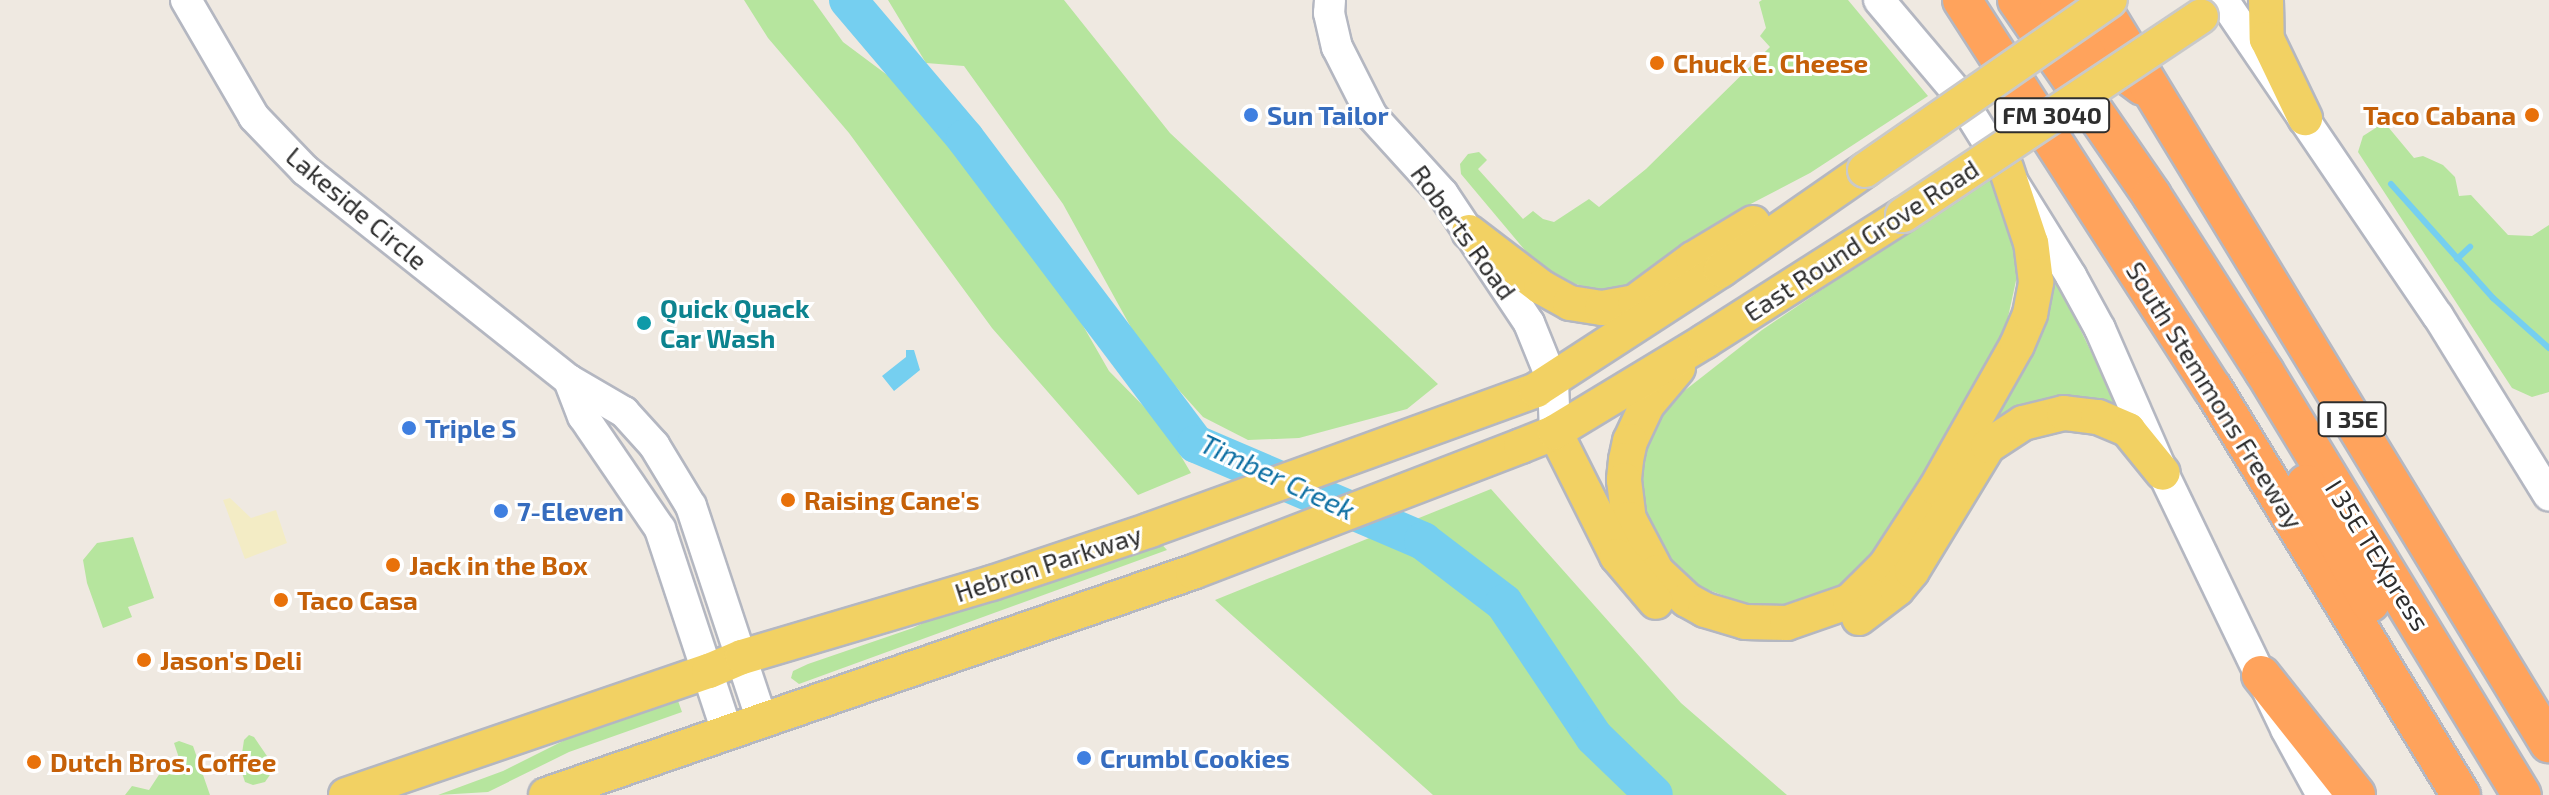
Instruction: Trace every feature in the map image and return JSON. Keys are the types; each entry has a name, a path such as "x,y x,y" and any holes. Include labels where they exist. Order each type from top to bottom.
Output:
{"highway":[{"name":"South Stemmons Freeway","path":"1960,0 2213,389 2461,795"},
{"path":"2017,0 2152,196 2472,795"},
{"path":"2059,0 2093,49 2155,94"},
{"name":"I 35E","path":"2097,0 2549,743"},
{"name":"I 35E TEXpress","path":"2152,196 2281,397 2522,795"},
{"path":"2261,675 2356,795"}],"main road":[{"name":"Lakeside Circle","path":"186,0 254,117 305,170 569,380 624,412 654,445 691,506 762,721"},
{"name":"Roberts Road","path":"1330,0 1329,13 1337,47 1372,116 1443,194 1529,323 1553,382 1555,432"},
{"path":"1879,0 1956,91 2006,168 2100,329 2163,473 2322,795"},
{"name":"East Round Grove Road","path":"1721,270 2110,0"},
{"path":"2266,0 2267,39 2305,118"},
{"path":"2211,5 2305,118 2463,356 2549,496"},
{"name":"East Round Grove Road","path":"1705,341 1903,215 2211,5"},
{"path":"1705,341 1647,405 1630,441 1625,470 1625,500 1629,519 1645,556 1687,600 1725,618 1756,623 1787,623 1850,601 1886,565 1936,488 2030,314 2036,282 2031,243 2006,168"},
{"path":"1469,232 1541,287 1570,303 1602,308 1635,302 1693,259 1769,213 1811,208"},
{"name":"Hebron Parkway","path":"346,795 742,657 992,583 1150,530 1474,414 1553,382 1721,270"},
{"name":"Hebron Parkway","path":"546,795 1193,572 1497,456 1555,432 1705,341"},
{"name":"Lakeside Circle","path":"569,380 583,416 660,529 727,732"},
{"path":"1555,432 1617,556 1644,591 1661,606 1700,628 1754,641 1814,636 1848,623 1878,605 1912,571 1988,446 2023,423 2064,413 2098,417 2128,430 2163,473"}],"green space":[{"path":"744,0 813,0 843,42 906,89 967,156 1070,303 1109,371 1163,426 1191,473 1138,495 992,328 849,133 768,38"},
{"path":"888,0 1064,0 1170,133 1438,384 1407,409 1299,438 1248,440 1203,417 1168,378 1133,331 1063,204 964,66 926,63"},
{"path":"1848,0 1928,96 1810,173 1741,209 1643,276 1610,292 1566,282 1528,254 1461,174 1460,164 1468,154 1479,152 1487,160 1478,169 1523,219 1533,211 1543,219 1554,222 1589,199 1599,207 1646,169 1770,47 1760,36 1766,28 1759,2"},
{"path":"2399,113 2404,116 2389,128 2414,158 2423,156 2443,165 2455,177 2459,196 2471,195 2508,235 2532,236 2549,225 2549,392 2532,397 2512,388 2358,152 2363,136"},
{"path":"1989,177 2010,214 2019,267 2003,340 1862,582 1815,608 1749,605 1695,585 1658,545 1640,510 1641,456 1670,402 1762,330"},
{"path":"2047,275 2059,285 2118,408 1969,447"},
{"path":"1491,489 1681,703 1787,795 1433,795 1215,600"},
{"path":"133,537 154,598 128,607 132,617 103,628 87,583 83,560 97,543"},
{"path":"1156,538 1167,550 799,684 791,678 793,671 808,664 913,628 968,601"},
{"path":"677,698 682,712 569,752 488,792 438,795 503,771 579,733"},
{"path":"249,735 254,737 269,759 272,772 265,782 253,785 245,782 240,767 244,740"},
{"path":"179,741 193,746 210,795 125,795 132,786 149,790 164,767 180,761 174,743"}],"sand":[{"path":"230,498 251,518 276,510 287,543 245,559 223,500"}],"water":[{"path":"906,350 914,350 920,370 894,391 882,376 906,357"}],"waterway":[{"name":"Timber Creek","path":"848,0 965,138 1196,444 1423,541 1504,603 1594,737 1654,795"},
{"path":"2391,184 2493,298 2549,348"},
{"path":"2457,259 2470,247"}],"place":[{"name":"Chuck E. Cheese","path":"1657,63"},
{"name":"Sun Tailor","path":"1251,115"},
{"name":"Taco Cabana","path":"2532,115"},
{"name":"Quick Quack Car Wash","path":"644,323"},
{"name":"Triple S","path":"409,428"},
{"name":"Raising Cane's","path":"788,500"},
{"name":"7-Eleven","path":"501,511"},
{"name":"Jack in the Box","path":"393,565"},
{"name":"Taco Casa","path":"281,600"},
{"name":"Jason's Deli","path":"144,660"},
{"name":"Crumbl Cookies","path":"1084,758"},
{"name":"Dutch Bros. Coffee","path":"34,762"}]}
